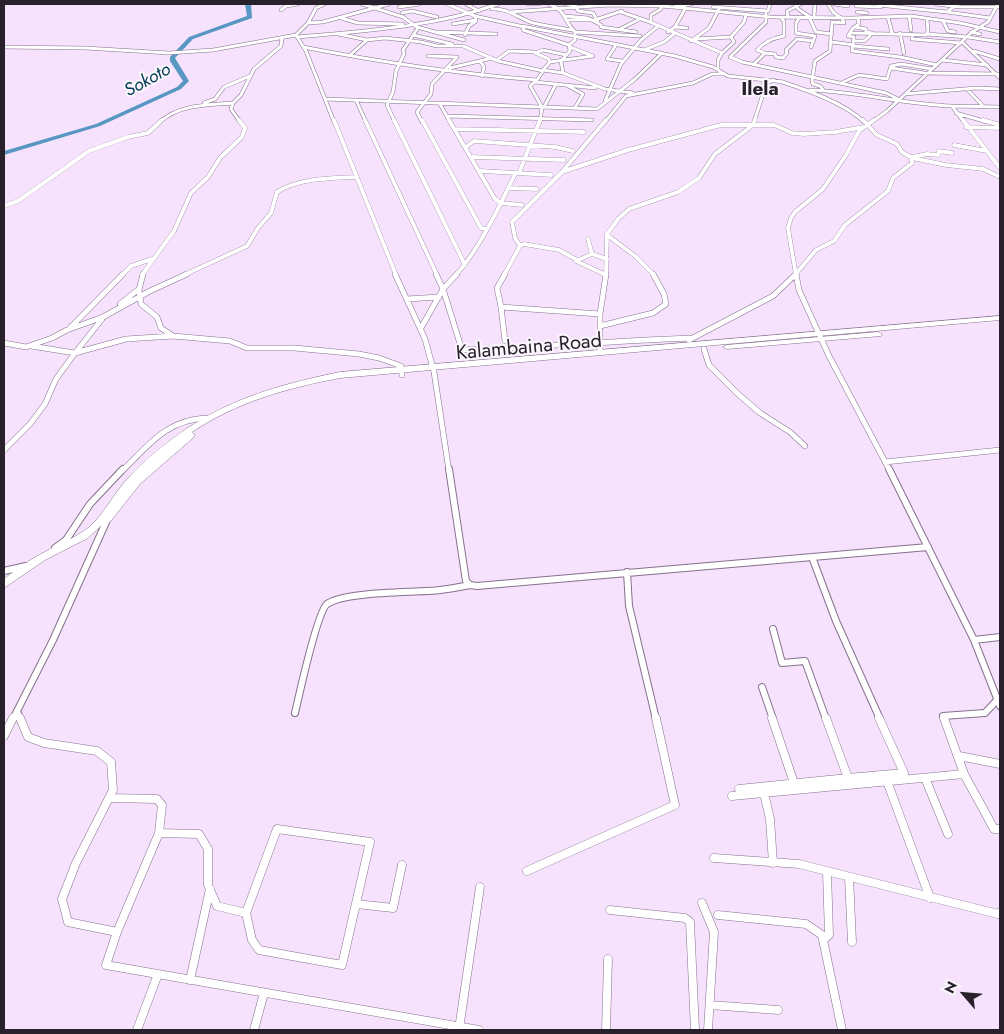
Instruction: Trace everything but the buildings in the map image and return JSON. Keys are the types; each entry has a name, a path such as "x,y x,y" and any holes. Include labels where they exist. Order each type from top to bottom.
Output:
{"main road":[{"path":"433,370 690,341 820,336 1000,318"},
{"name":"Kalambaina Road","path":"104,520 137,482 184,440 210,422 266,398 303,387 402,372 704,349 820,336 1000,323"},
{"path":"4,584 47,554 93,529 104,520 114,499 144,467 178,437 206,418 233,405 281,387 340,375 402,372"}],"street":[{"path":"281,10 286,6 298,4"},
{"path":"297,36 308,23 316,8 326,4"},
{"path":"362,4 403,15 412,11 444,18"},
{"path":"363,23 375,9 389,4"},
{"path":"396,4 409,24"},
{"path":"399,7 424,4"},
{"path":"447,4 476,18 522,26 574,33 594,32 645,37"},
{"path":"466,4 479,11"},
{"path":"4,47 85,48 169,54 212,50 297,36 353,33 470,14 498,4"},
{"path":"528,4 539,4"},
{"path":"549,4 578,8 609,5 661,6"},
{"path":"565,4 575,5 578,11 593,13 601,27 636,32"},
{"path":"644,4 781,18 910,16 1000,32"},
{"path":"673,7 692,4"},
{"path":"730,57 761,28 770,4"},
{"path":"788,18 787,11 795,4 801,4"},
{"path":"795,4 798,9 811,17 816,32 832,34"},
{"path":"811,17 815,4"},
{"path":"828,4 833,12 843,18"},
{"path":"834,4 848,5 843,18 844,23"},
{"path":"878,4 882,7"},
{"path":"878,4 990,18"},
{"path":"936,4 998,6"},
{"path":"566,18 598,21 621,12 629,5"},
{"path":"910,16 891,8 856,5 859,24 848,36 854,37 852,51 900,57 937,65"},
{"path":"947,12 956,5"},
{"path":"510,12 557,6"},
{"path":"557,6 574,33 570,51 562,60 563,73"},
{"path":"651,23 651,15 661,6"},
{"path":"691,41 707,32 714,24 718,6"},
{"path":"695,39 731,37 744,22 752,6"},
{"path":"864,6 868,17"},
{"path":"998,6 990,18 969,35 900,100 866,126 823,189 795,212 788,228 799,290 820,336 974,640 998,697 985,713 943,716 964,774 994,829 1000,829"},
{"path":"713,7 766,11"},
{"path":"485,9 504,8 523,20 618,45 662,53 718,69 724,74"},
{"path":"668,32 675,26 685,9"},
{"path":"621,12 730,57 886,93 900,100"},
{"path":"857,12 867,13"},
{"path":"308,23 321,23 369,14"},
{"path":"420,14 429,20"},
{"path":"888,16 892,33"},
{"path":"910,16 911,30"},
{"path":"800,17 796,23 796,33 815,36 810,47"},
{"path":"341,18 358,23 409,24 464,40"},
{"path":"453,24 476,18"},
{"path":"465,46 466,32 476,18"},
{"path":"781,18 784,21 784,36 775,37 761,45 757,50 783,58 787,53 786,50 797,40 813,42"},
{"path":"926,19 928,31 926,34"},
{"path":"620,29 638,20"},
{"path":"943,21 948,32 1000,42"},
{"path":"824,91 820,86 813,84 813,77 815,61 830,51 832,22 844,23 854,28 866,29 866,32 877,34"},
{"path":"353,33 358,23"},
{"path":"522,26 524,30 530,33 553,38 593,56 549,63 543,70 543,73 530,86 543,107"},
{"path":"675,26 687,28"},
{"path":"417,27 417,31 402,50 404,54 396,71 393,92 387,105 436,202 465,265"},
{"path":"604,103 622,61 657,27"},
{"path":"438,32 496,34"},
{"path":"852,33 870,36"},
{"path":"338,34 367,40 385,38 438,46 454,45"},
{"path":"644,50 664,42 674,34"},
{"path":"854,44 877,34 980,34"},
{"path":"900,34 904,53"},
{"path":"912,34 912,39 924,42 962,42 1000,78"},
{"path":"922,34 924,42"},
{"path":"413,35 465,46 497,60 563,73 608,90"},
{"path":"622,61 607,59 618,45 631,35"},
{"path":"297,36 325,99 389,261 421,328 433,370 466,581 470,584"},
{"path":"718,69 718,60 734,42 731,37"},
{"path":"172,336 161,328 157,317 141,304 139,289 142,275 174,231 191,193 208,177 220,158 242,136 245,128 231,109 233,103 241,95 250,76 260,63 281,46 282,38"},
{"path":"349,56 367,40"},
{"path":"832,42 888,50"},
{"path":"303,47 349,56 447,68 482,76 635,93"},
{"path":"497,60 509,52 544,50 566,56"},
{"path":"971,50 1000,59"},
{"path":"535,52 549,59 549,63"},
{"path":"325,99 597,109 634,80 662,53"},
{"path":"754,64 765,53"},
{"path":"428,56 457,57 432,84 431,94 417,112 481,228 486,229"},
{"path":"447,68 492,58"},
{"path":"942,60 987,65"},
{"path":"480,62 484,67 482,76"},
{"path":"891,68 902,64 932,69"},
{"path":"841,82 860,75 887,79 891,68"},
{"path":"891,68 928,73 1000,74"},
{"path":"520,246 515,238 512,222 562,172 626,96 686,85 705,79 712,74 754,79 758,76 808,90 842,107 877,135 897,144 902,152 912,158 946,165 983,169 1000,177"},
{"path":"4,206 18,200 90,151 128,137 148,134 164,118 174,112 215,99 224,87 250,76"},
{"path":"600,352 600,314 606,275 607,235 618,218 629,209 678,192 700,178 715,154 753,125 762,96 768,89 761,86 773,81"},
{"path":"421,328 443,289 465,265 501,203 515,174 519,173 541,118 543,107 556,84"},
{"path":"566,85 583,94 575,108"},
{"path":"905,94 967,89 1000,89"},
{"path":"967,89 983,106"},
{"path":"808,90 900,100 930,106 1000,107"},
{"path":"356,100 364,121 371,131 443,289 462,350 550,346 600,341 690,341 767,300 780,291 818,248 834,241 840,231 851,220 888,191 893,178 912,163 912,158"},
{"path":"197,106 233,103"},
{"path":"440,104 495,198 501,203 522,204"},
{"path":"952,106 1000,168"},
{"path":"956,113 1000,127"},
{"path":"447,116 592,120"},
{"path":"562,172 628,150 721,125 774,125 792,133 804,134 828,133 866,126"},
{"path":"966,126 1000,127"},
{"path":"455,129 584,132"},
{"path":"466,147 474,141 578,147"},
{"path":"954,145 987,151"},
{"path":"555,147 573,151"},
{"path":"912,158 916,155 938,155 938,151 952,153"},
{"path":"472,157 564,160"},
{"path":"481,172 551,175"},
{"path":"29,346 103,317 140,297 247,246 258,228 271,213 277,192 283,188 303,184 316,178 356,177"},
{"path":"508,188 538,189"},
{"path":"600,326 653,313 666,304 665,294 644,264 623,244 607,235"},
{"path":"588,239 592,254"},
{"path":"506,341 497,288 520,246 524,244 572,255 576,261 606,275"},
{"path":"577,260 592,254 607,259"},
{"path":"67,330 131,266 152,259"},
{"path":"114,311 139,289"},
{"path":"407,299 439,297"},
{"path":"501,307 600,314"},
{"path":"4,450 30,424 45,404 56,379 103,317"},
{"path":"4,343 75,353 126,339 172,336 230,341 247,348 294,348 359,354 379,358 401,366 402,372"},
{"path":"704,349 709,365 737,393 760,414 790,432 805,446"},
{"path":"47,554 66,540 90,504 120,472 166,429 188,418 206,418"},
{"path":"885,462 1000,450"},
{"path":"4,736 70,603 104,520"},
{"path":"296,713 313,642 323,610 327,604 345,597 440,590 470,584 486,585 928,547"},
{"path":"739,789 904,773 836,621 812,557"},
{"path":"4,571 30,565"},
{"path":"527,871 675,806 669,771 630,606 628,572"},
{"path":"773,629 782,663 805,661 848,778"},
{"path":"974,640 1000,637"},
{"path":"762,687 794,783"},
{"path":"17,712 28,736 44,743 97,751 111,762 113,790 76,863 62,899 68,922 117,932"},
{"path":"959,756 1000,764"},
{"path":"732,796 964,774"},
{"path":"925,778 948,834"},
{"path":"887,781 930,898"},
{"path":"764,793 770,819 773,863"},
{"path":"109,798 157,799 162,805 159,833 117,932 106,965 459,1028 480,1030"},
{"path":"277,830 370,842 342,965 259,950 252,940 246,913 277,830"},
{"path":"159,833 199,834 208,849 208,885 217,906 246,913"},
{"path":"714,858 799,864 930,898 998,914 1000,912"},
{"path":"356,904 393,908 402,866"},
{"path":"823,940 829,935 827,872"},
{"path":"849,877 852,942"},
{"path":"459,1028 480,887"},
{"path":"190,980 210,889"},
{"path":"702,903 714,932 708,1030"},
{"path":"610,910 685,918 690,922 695,1030"},
{"path":"718,915 806,924 822,934 842,1030"},
{"path":"606,1030 608,959"},
{"path":"137,1030 158,974"},
{"path":"254,1030 264,993"},
{"path":"710,1005 778,1010"}],"waterway":[{"name":"Sokoto","path":"4,153 98,125 179,88 186,81 172,58 191,38 250,17 248,4"}],"district":[{"name":"Ilela","path":"760,90"}]}
